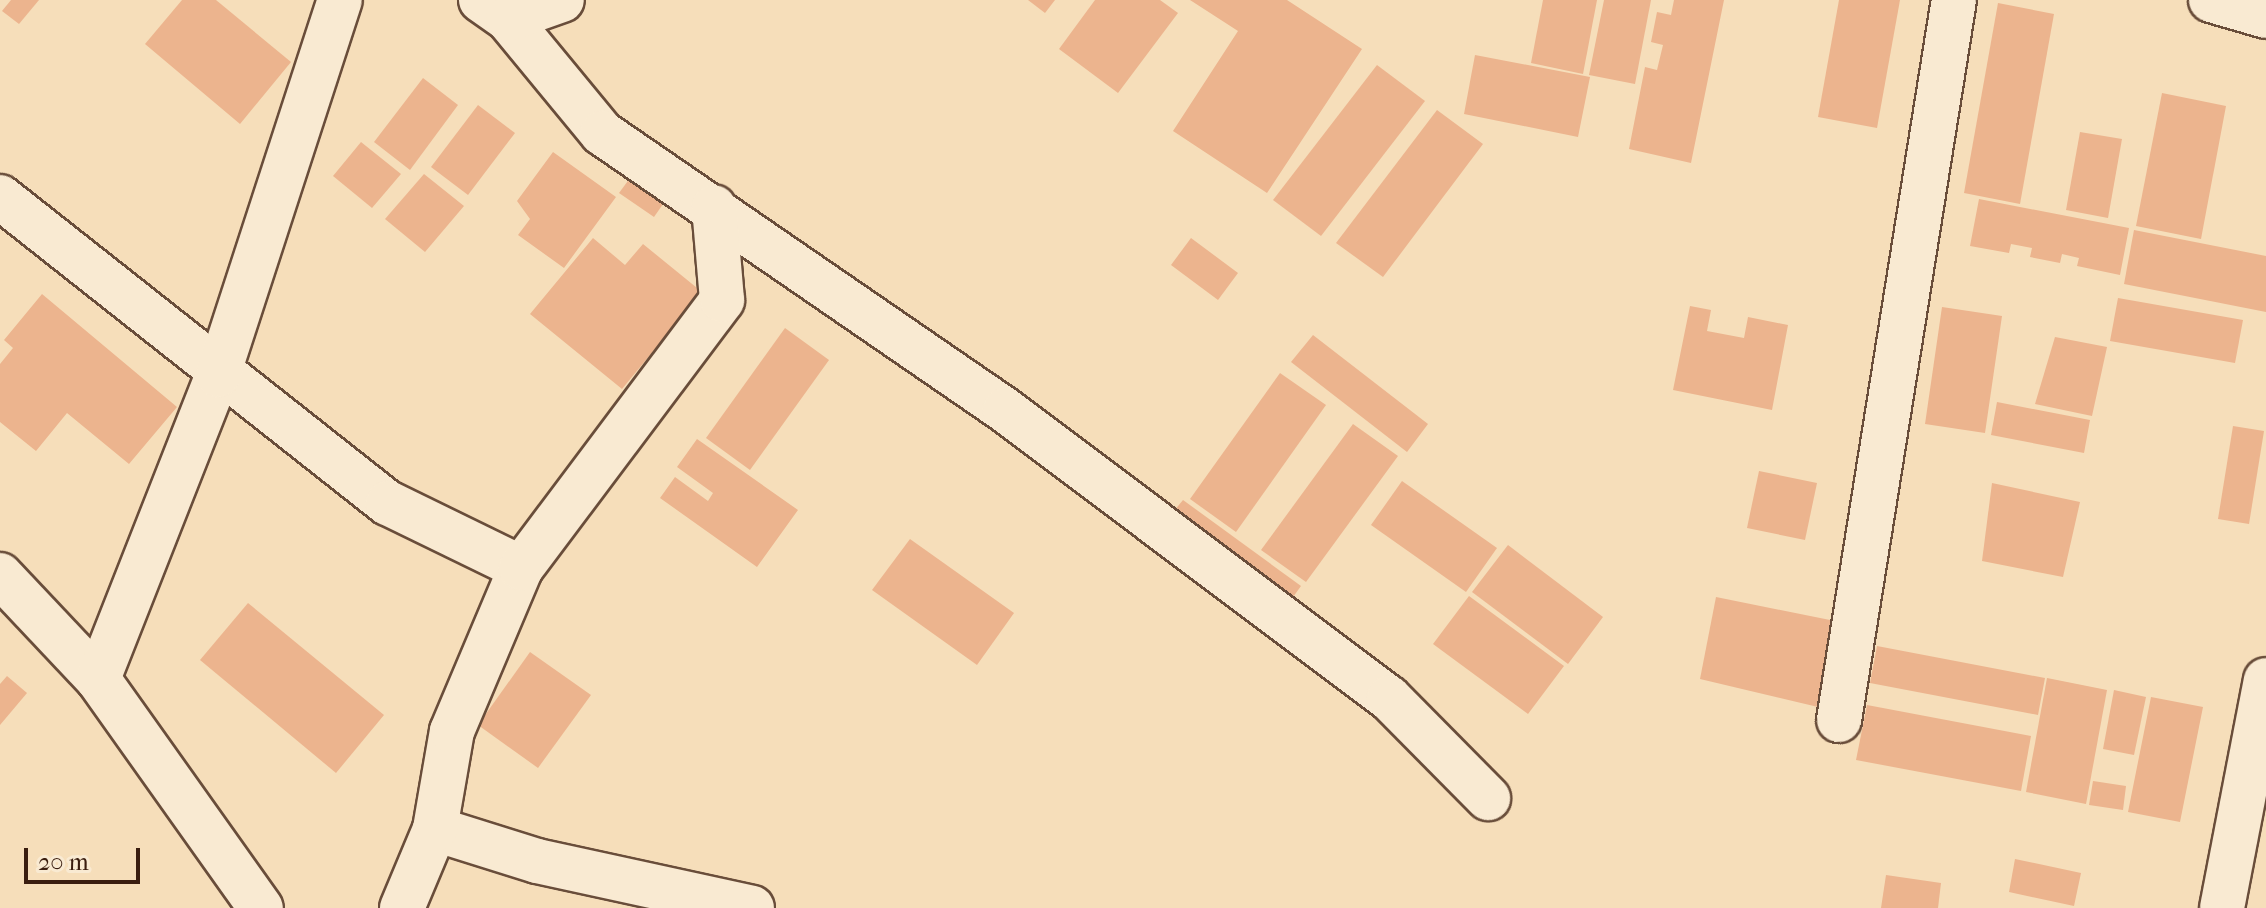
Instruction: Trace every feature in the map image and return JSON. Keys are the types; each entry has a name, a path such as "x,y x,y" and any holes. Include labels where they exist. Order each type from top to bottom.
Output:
{"street":[{"path":"98,679 218,375 340,0"},
{"path":"495,10 562,0"},
{"path":"1839,720 1954,0"},
{"path":"2211,0 2266,16"},
{"path":"495,10 602,133 714,207 1005,410 1389,698 1488,798"},
{"path":"0,197 218,375 388,503 521,568"},
{"path":"402,908 435,829 452,731 521,568 722,300 714,207"},
{"path":"0,575 98,679 261,908"},
{"path":"2222,908 2266,680"},
{"path":"435,829 537,861 752,908"}],"building":[{"path":"11,0 39,0 19,24 2,11"},
{"path":"182,0 216,0 291,62 240,124 145,44"},
{"path":"1028,0 1055,0 1045,13"},
{"path":"1095,0 1160,0 1178,13 1118,93 1059,49"},
{"path":"1190,0 1287,0 1362,49 1267,193 1173,131 1238,31"},
{"path":"1543,0 1597,0 1583,74 1531,63"},
{"path":"1604,0 1651,0 1635,84 1589,75"},
{"path":"1674,0 1724,0 1691,163 1629,149 1645,67 1657,70 1663,45 1651,42 1657,12 1671,15"},
{"path":"1839,0 1900,0 1877,128 1818,117"},
{"path":"1998,3 2054,14 2020,204 1964,193"},
{"path":"1475,55 1590,77 1578,137 1464,114"},
{"path":"1377,65 1425,101 1321,236 1273,200"},
{"path":"423,78 458,105 410,170 374,142"},
{"path":"2162,93 2226,106 2201,239 2136,226"},
{"path":"478,105 515,133 468,195 431,167"},
{"path":"1437,110 1483,144 1383,277 1336,243"},
{"path":"2080,132 2122,139 2108,218 2066,210"},
{"path":"361,142 401,174 372,208 333,176"},
{"path":"553,152 616,197 564,268 518,235 530,219 517,201"},
{"path":"636,170 670,194 654,217 619,193"},
{"path":"424,174 464,206 425,252 385,219"},
{"path":"1979,199 2129,228 2120,275 2077,266 2079,258 2062,254 2060,263 2030,257 2032,248 2011,244 2009,253 1970,246"},
{"path":"2134,230 2266,256 2266,312 2124,284"},
{"path":"593,238 625,265 643,244 702,292 622,389 530,314"},
{"path":"1191,238 1238,273 1218,300 1171,265"},
{"path":"42,294 177,407 129,464 67,413 36,451 0,422 0,364 13,348 4,340"},
{"path":"2118,298 2243,320 2235,363 2110,341"},
{"path":"1690,306 1711,310 1707,331 1744,338 1748,317 1788,325 1772,410 1673,390"},
{"path":"1942,307 2002,316 1985,433 1925,424"},
{"path":"785,328 829,360 750,470 706,438"},
{"path":"1313,335 1428,424 1407,452 1291,362"},
{"path":"2055,337 2107,347 2092,416 2035,404"},
{"path":"1280,373 1326,405 1236,532 1190,499"},
{"path":"1997,402 2090,420 2084,453 1991,435"},
{"path":"1353,424 1398,456 1306,582 1261,550"},
{"path":"2233,426 2264,431 2249,524 2218,519"},
{"path":"697,439 798,510 757,567 660,498 675,477 708,501 713,493 677,467"},
{"path":"1759,471 1817,483 1805,540 1747,528"},
{"path":"1402,481 1497,548 1466,592 1371,525"},
{"path":"1992,483 2080,502 2063,577 1982,561"},
{"path":"1183,500 1301,586 1288,604 1169,517"},
{"path":"910,539 1014,613 977,665 872,590"},
{"path":"1508,545 1603,617 1568,664 1472,592"},
{"path":"1469,596 1564,666 1528,714 1433,644"},
{"path":"1716,597 1835,621 1818,707 1700,679"},
{"path":"248,603 384,715 336,773 200,660"},
{"path":"1877,646 2045,678 2038,715 1870,683"},
{"path":"530,652 591,695 538,768 478,725"},
{"path":"7,676 27,693 0,725 0,684"},
{"path":"2047,678 2107,690 2086,804 2026,792"},
{"path":"2114,690 2146,697 2134,755 2103,749"},
{"path":"2151,697 2203,707 2180,822 2128,812"},
{"path":"1867,705 2031,736 2021,791 1856,760"},
{"path":"2093,781 2126,786 2123,810 2089,805"},
{"path":"2015,859 2081,873 2074,906 2009,892"},
{"path":"1886,875 1941,883 1938,908 1881,908"}]}
